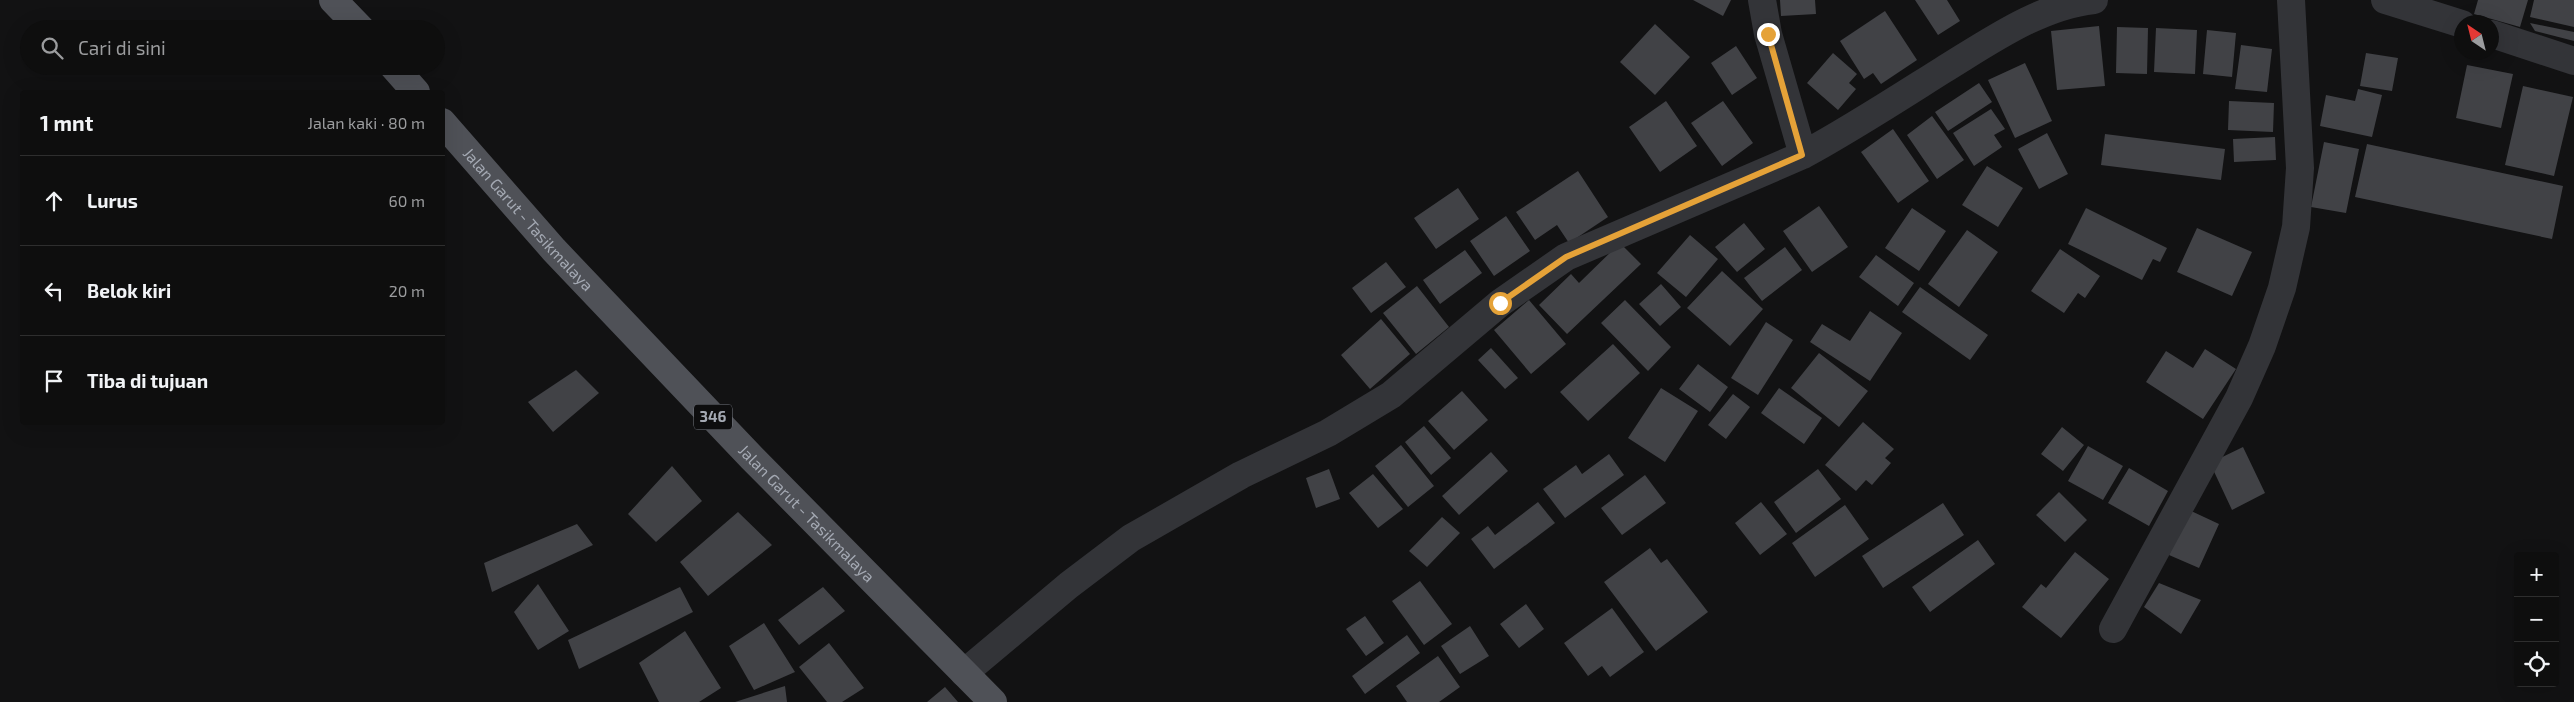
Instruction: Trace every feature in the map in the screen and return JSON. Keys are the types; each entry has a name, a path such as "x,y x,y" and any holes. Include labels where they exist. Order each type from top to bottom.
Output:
{"main road":[{"path":"333,0 352,20"},
{"path":"401,75 414,90"},
{"name":"Jalan Garut - Tasikmalaya","path":"445,125 554,250 759,465 993,702"}],"street":[{"path":"1762,0 1768,34 1802,155"},
{"path":"964,673 1069,585 1131,538 1241,475 1328,433 1390,395 1500,303 1566,257 1802,155 1839,135 2026,21 2075,2 2094,0"},
{"path":"2113,629 2239,398 2262,346 2282,288 2296,227 2300,168 2291,0"},
{"path":"2385,0 2454,22"},
{"path":"2499,36 2574,61"}],"building":[{"path":"1693,0 1731,0 1723,16"},
{"path":"1780,0 1815,0 1816,14 1781,16"},
{"path":"1915,0 1947,0 1960,21 1938,35"},
{"path":"2478,0 2528,0 2520,27 2499,21 2499,15 2474,14"},
{"path":"2534,0 2574,0 2574,27 2530,17"},
{"path":"1885,11 1917,60 1881,84 1873,73 1864,79 1840,41"},
{"path":"2530,23 2574,32 2574,41 2535,31"},
{"path":"1655,24 1690,57 1655,95 1620,62"},
{"path":"2099,26 2105,86 2057,90 2051,31"},
{"path":"2117,27 2148,28 2147,74 2116,73"},
{"path":"2156,28 2197,30 2195,74 2154,72"},
{"path":"2207,30 2236,33 2232,77 2203,74"},
{"path":"2241,45 2272,49 2267,92 2235,89"},
{"path":"1736,46 1757,78 1732,95 1711,63"},
{"path":"1833,53 1857,74 1849,83 1856,89 1838,110 1807,83"},
{"path":"2366,53 2398,58 2392,91 2360,86"},
{"path":"2025,63 2052,121 2015,138 1988,80"},
{"path":"2467,65 2513,74 2501,128 2456,118"},
{"path":"1979,83 1992,102 1948,131 1935,112"},
{"path":"2523,86 2573,97 2554,176 2505,165"},
{"path":"2358,89 2382,95 2372,137 2320,126 2326,95 2355,101"},
{"path":"1666,101 1697,146 1660,172 1629,127"},
{"path":"1723,101 1753,143 1722,166 1691,123"},
{"path":"2229,101 2274,103 2273,132 2228,130"},
{"path":"1991,109 2005,129 1994,135 2002,147 1974,166 1953,133"},
{"path":"1932,116 1964,160 1937,179 1907,135"},
{"path":"1893,129 1929,181 1898,203 1861,152"},
{"path":"2047,133 2068,174 2039,189 2018,149"},
{"path":"2105,134 2225,149 2221,180 2101,165"},
{"path":"2275,137 2276,160 2234,162 2233,139"},
{"path":"2324,142 2359,149 2346,213 2311,207"},
{"path":"2367,144 2563,186 2552,239 2355,197"},
{"path":"1987,166 2023,188 1998,227 1962,205"},
{"path":"1578,171 1608,217 1569,243 1557,225 1535,240 1516,212"},
{"path":"1458,188 1479,219 1436,249 1414,218"},
{"path":"1819,206 1848,247 1812,272 1783,231"},
{"path":"1912,208 1946,231 1919,271 1885,248"},
{"path":"2086,208 2167,248 2160,262 2153,259 2142,280 2068,244"},
{"path":"1506,216 1530,251 1494,276 1470,241"},
{"path":"1744,223 1765,249 1737,272 1715,247"},
{"path":"2197,228 2252,252 2232,296 2177,272"},
{"path":"1967,230 1998,252 1959,307 1928,284"},
{"path":"1690,235 1718,259 1686,297 1657,273"},
{"path":"1620,243 1641,264 1567,334 1539,305 1571,274 1579,283"},
{"path":"1785,247 1802,270 1762,301 1744,278"},
{"path":"2060,249 2100,276 2085,298 2078,293 2064,313 2031,291"},
{"path":"1465,250 1482,273 1440,304 1423,280"},
{"path":"1876,255 1914,283 1898,306 1859,277"},
{"path":"1386,262 1406,287 1371,313 1352,288"},
{"path":"1722,271 1763,309 1730,346 1687,308"},
{"path":"1661,284 1681,307 1660,326 1639,304"},
{"path":"1417,286 1449,327 1416,354 1383,313"},
{"path":"1920,287 1988,335 1970,360 1902,312"},
{"path":"1529,300 1566,344 1531,374 1494,330"},
{"path":"1625,300 1671,347 1648,371 1601,323"},
{"path":"1870,311 1902,333 1870,381 1810,342 1822,324 1850,341"},
{"path":"1381,319 1410,354 1370,389 1341,355"},
{"path":"1766,322 1793,340 1758,395 1731,378"},
{"path":"1613,344 1640,373 1588,421 1560,392"},
{"path":"1491,348 1518,378 1505,389 1478,360"},
{"path":"2205,349 2236,369 2203,419 2146,382 2166,351 2193,368"},
{"path":"1819,353 1868,391 1839,427 1791,388"},
{"path":"1698,364 1728,387 1710,412 1679,389"},
{"path":"576,370 599,393 553,432 528,402"},
{"path":"1661,388 1698,411 1665,462 1628,438"},
{"path":"1779,388 1822,418 1804,444 1761,413"},
{"path":"1462,391 1488,420 1454,450 1428,421"},
{"path":"1733,394 1750,407 1726,439 1708,425"},
{"path":"1863,422 1894,449 1885,458 1891,463 1872,485 1866,480 1856,491 1825,465"},
{"path":"1424,426 1451,458 1431,475 1405,442"},
{"path":"2062,427 2084,445 2063,471 2041,454"},
{"path":"1401,445 1434,486 1408,507 1375,466"},
{"path":"2088,446 2123,466 2103,500 2068,481"},
{"path":"2243,447 2265,493 2232,510 2210,463"},
{"path":"1491,452 1508,471 1459,515 1442,496"},
{"path":"1609,454 1624,475 1565,518 1543,489 1576,465 1582,474"},
{"path":"672,466 702,501 656,542 628,514"},
{"path":"2129,468 2168,491 2149,526 2108,503"},
{"path":"1329,469 1340,499 1316,508 1306,478"},
{"path":"1818,469 1841,499 1796,533 1774,502"},
{"path":"1373,474 1403,509 1378,528 1349,493"},
{"path":"1645,475 1666,503 1622,535 1601,508"},
{"path":"2059,492 2087,520 2065,542 2036,515"},
{"path":"1538,502 1555,523 1494,569 1471,539 1488,526 1495,535"},
{"path":"1761,502 1787,534 1760,555 1735,523"},
{"path":"1943,503 1964,535 1883,588 1862,556"},
{"path":"1845,505 1869,539 1815,577 1792,543"},
{"path":"2189,510 2219,524 2199,568 2169,555"},
{"path":"738,512 772,545 708,596 680,562"},
{"path":"1442,517 1460,533 1427,567 1409,551"},
{"path":"577,524 593,545 492,592 484,563"},
{"path":"1978,540 1995,564 1930,612 1912,587"},
{"path":"1650,548 1661,563 1667,559 1708,612 1656,651 1604,582"},
{"path":"2075,552 2109,579 2061,638 2022,607 2041,584 2046,588"},
{"path":"1420,581 1452,624 1424,645 1392,601"},
{"path":"2159,583 2201,600 2181,634 2144,607"},
{"path":"538,584 569,631 538,650 514,612"},
{"path":"680,587 693,612 579,669 568,640"},
{"path":"823,587 845,611 799,645 778,620"},
{"path":"1526,604 1544,629 1519,648 1500,624"},
{"path":"1612,608 1644,652 1610,677 1602,666 1588,676 1564,643"},
{"path":"1365,616 1384,643 1366,656 1346,629"},
{"path":"764,623 795,672 754,690 729,646"},
{"path":"1470,626 1489,656 1460,674 1441,646"},
{"path":"685,631 721,688 699,702 659,702 639,663"},
{"path":"1407,635 1420,653 1365,694 1352,676"},
{"path":"829,643 864,688 842,702 827,702 799,667"},
{"path":"1438,656 1460,687 1439,702 1407,702 1396,686"},
{"path":"785,686 787,702 735,702"},
{"path":"945,687 958,702 927,702"}],"route":[{"path":"1500,303 1566,257 1705,195 1802,155 1768,34"}]}
